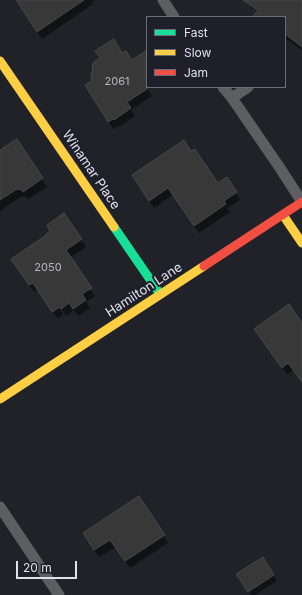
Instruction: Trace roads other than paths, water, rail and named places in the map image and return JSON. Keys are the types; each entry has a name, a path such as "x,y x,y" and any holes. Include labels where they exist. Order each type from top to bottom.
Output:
{"street":[{"name":"Winamar Place","path":"0,61 160,294"},
{"name":"Hamilton Lane","path":"0,400 302,202"},
{"path":"283,215 302,243"}],"lane":[{"path":"163,0 173,16"},
{"path":"224,88 272,156 302,202"},
{"path":"232,98 247,88"},
{"path":"0,507 59,595"}]}
